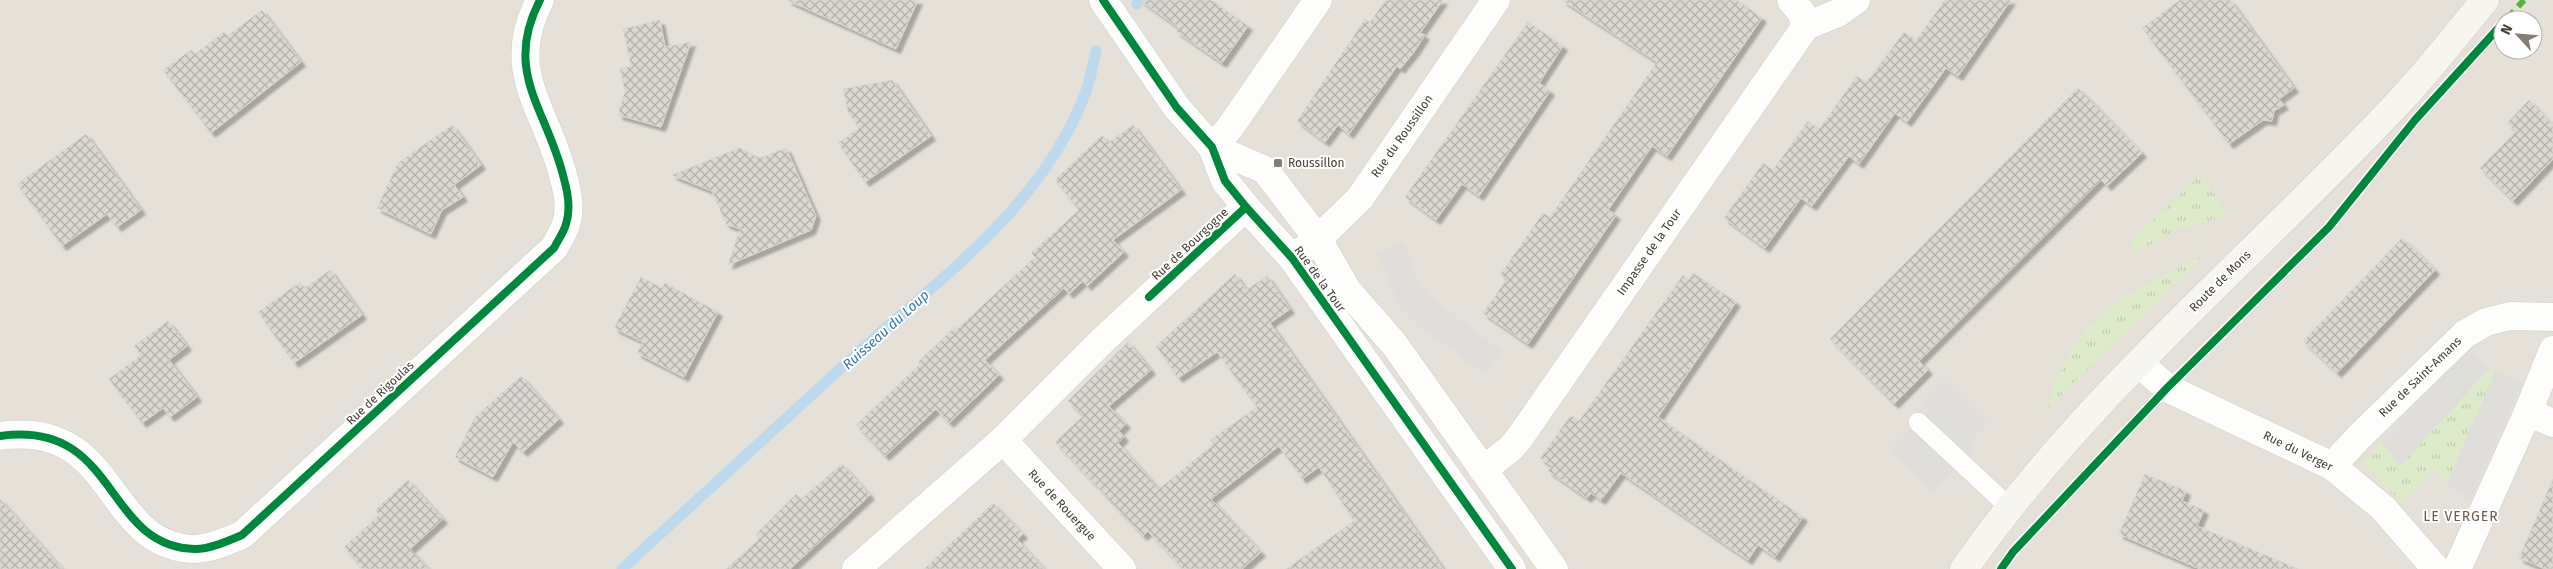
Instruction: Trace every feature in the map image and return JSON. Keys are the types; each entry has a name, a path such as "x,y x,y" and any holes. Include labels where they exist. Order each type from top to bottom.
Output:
{"main road":[{"name":"Route de Mons","path":"1964,569 2059,448 2139,363 2400,101 2485,0"}],"street":[{"name":"Rue de Rigoulas","path":"0,436 22,433 49,437 74,449 101,475 133,519 150,536 172,546 196,549 242,535 554,248 566,224 569,197 562,170 526,74 524,42 530,18 540,0"},
{"path":"1212,147 1230,129 1318,0"},
{"name":"Rue du Roussillon","path":"1292,258 1318,239 1360,198 1496,0"},
{"path":"1791,0 1800,12 1806,26 1838,13 1856,0"},
{"name":"Rue de la Tour","path":"1105,3 1177,108 1212,147 1225,181 1292,258 1512,569"},
{"name":"Impasse de la Tour","path":"1483,470 1511,448 1518,440 1806,26"},
{"name":"Rue de la Tour","path":"1212,147 1265,170 1318,239 1347,290 1394,344 1554,569"},
{"name":"Rue de Bourgogne","path":"856,569 1003,440 1103,340 1246,207"},
{"name":"Rue de Saint-Amans","path":"2332,466 2360,436 2465,334 2486,322 2510,316 2553,316"},
{"path":"2457,569 2528,412 2553,350"},
{"name":"Rue du Verger","path":"2139,363 2167,388 2332,466 2383,508 2436,569"},
{"path":"2528,412 2553,422"},
{"name":"Rue de Rouergue","path":"1003,440 1122,569"}],"lane":[{"path":"1918,422 2010,508"}],"shaded area":[{"path":"0,0 2553,0 2553,569 0,569"},
{"path":"1403,242 1417,279 1431,298 1502,351 1485,374 1416,324 1401,309 1376,252"},
{"path":"2469,348 2489,369 2400,466 2382,442"},
{"path":"2495,372 2522,383 2470,500 2446,485"},
{"path":"1944,379 1988,423 1967,443 1974,450 1932,493 1889,450 1929,410 1921,402"}],"green space":[{"path":"2202,173 2227,215 2182,228 2132,254 2130,243"},
{"path":"2206,254 2046,410 2053,388 2068,358 2080,338 2098,318 2126,296"},
{"path":"2489,369 2495,372 2446,485 2432,471 2402,503 2363,463 2382,442 2400,466"}],"building":[{"path":"787,0 918,0 896,49"},
{"path":"1140,0 1211,0 1248,26 1222,63 1176,31 1179,28"},
{"path":"1386,0 1443,0 1420,33 1425,35 1414,52 1400,69 1397,66 1349,134 1338,125 1325,142 1297,121 1365,19 1370,22"},
{"path":"1562,0 1737,0 1762,18 1667,156 1652,146 1608,210 1616,215 1528,344 1483,313 1507,279 1500,275 1543,213 1550,217 1657,62"},
{"path":"1945,0 2011,0 1958,76 1946,68 1907,122 1895,113 1859,164 1849,156 1812,206 1801,198 1765,248 1724,218 1763,163 1773,170 1808,121 1819,129 1857,76 1866,83 1904,32 1916,40"},
{"path":"2180,0 2230,0 2294,88 2279,99 2284,105 2274,111 2272,121 2263,120 2229,144 2142,28"},
{"path":"262,10 301,62 211,133 163,70 191,50 195,54 224,32 227,36"},
{"path":"660,20 665,47 691,42 661,127 618,115 625,91 620,69 631,66 623,29"},
{"path":"1528,22 1563,46 1539,83 1550,91 1479,196 1462,184 1436,220 1405,197"},
{"path":"892,80 931,136 865,182 838,143 859,128 848,112 843,89"},
{"path":"2078,88 2142,153 2107,186 2101,180 1919,361 1928,370 1894,404 1830,339"},
{"path":"2529,100 2553,125 2553,159 2513,201 2480,168 2516,131 2507,123"},
{"path":"452,125 481,165 454,185 463,197 442,210 431,234 377,208 398,163"},
{"path":"1133,125 1181,190 1113,240 1124,252 1087,286 1083,281 1069,294 1064,288 985,360 999,375 949,423 936,409 885,456 856,425 920,364 918,362 955,327 957,329 1035,257 1031,253 1079,210 1055,180 1102,135 1109,142"},
{"path":"86,134 141,210 117,227 107,214 62,246 17,184"},
{"path":"739,148 760,158 786,148 816,216 811,230 728,265 740,229 726,224 712,191 672,175"},
{"path":"2402,238 2435,270 2337,373 2303,341"},
{"path":"330,270 362,315 294,363 258,312 300,282 305,288"},
{"path":"1693,273 1736,302 1658,417 1803,517 1775,557 1758,545 1748,560 1621,473 1601,500 1591,493 1587,498 1548,471 1552,466 1540,458 1571,415 1579,421 1683,275 1689,280"},
{"path":"1235,274 1246,290 1267,276 1290,309 1270,323 1443,569 1286,569 1354,521 1319,467 1302,479 1279,446 1211,499 1261,552 1242,569 1183,569 1148,531 1143,536 1055,442 1083,416 1068,401 1128,342 1151,370 1109,406 1126,424 1119,431 1124,437 1118,443 1159,489 1214,444 1210,440 1257,407 1217,352 1178,378 1156,346"},
{"path":"641,277 662,288 665,283 718,312 684,377 637,353 643,342 614,328"},
{"path":"168,321 187,346 169,360 197,397 170,417 163,408 142,423 109,379 141,355 134,346"},
{"path":"521,376 559,419 523,452 513,442 493,477 455,457 475,417"},
{"path":"842,464 870,495 790,569 726,569 759,539 756,534 796,494 801,499"},
{"path":"2145,474 2186,491 2182,501 2204,510 2197,526 2298,569 2200,569 2119,534"},
{"path":"2553,479 2553,569 2545,569 2519,558"},
{"path":"408,480 443,519 410,549 429,569 363,569 344,547 379,515 375,510"},
{"path":"0,499 62,569 0,569"},
{"path":"993,503 1023,534 1017,539 1044,569 924,569"}],"waterway":[{"name":"Ruisseau du Loup","path":"1137,4 1139,0"},
{"name":"Ruisseau du Loup","path":"622,569 985,239 1043,172 1066,135 1087,89 1096,51"}],"marked path":[{"path":"2515,10 2524,0"}],"cycle path":[{"path":"0,436 39,436 68,446 90,464 142,528 165,543 201,549 242,535 554,248 561,236 568,218 567,190 557,154 532,91 527,71 525,49 529,26 540,0"},
{"path":"1103,0 1177,108 1212,147 1225,181 1292,258 1512,569"},
{"path":"2001,569 2013,552 2167,388 2329,227 2415,120 2493,34"},
{"path":"1149,297 1246,207"}],"place":[{"name":"Roussillon","path":"1278,163"}],"district":[{"name":"LE VERGER","path":"2461,516"}]}
